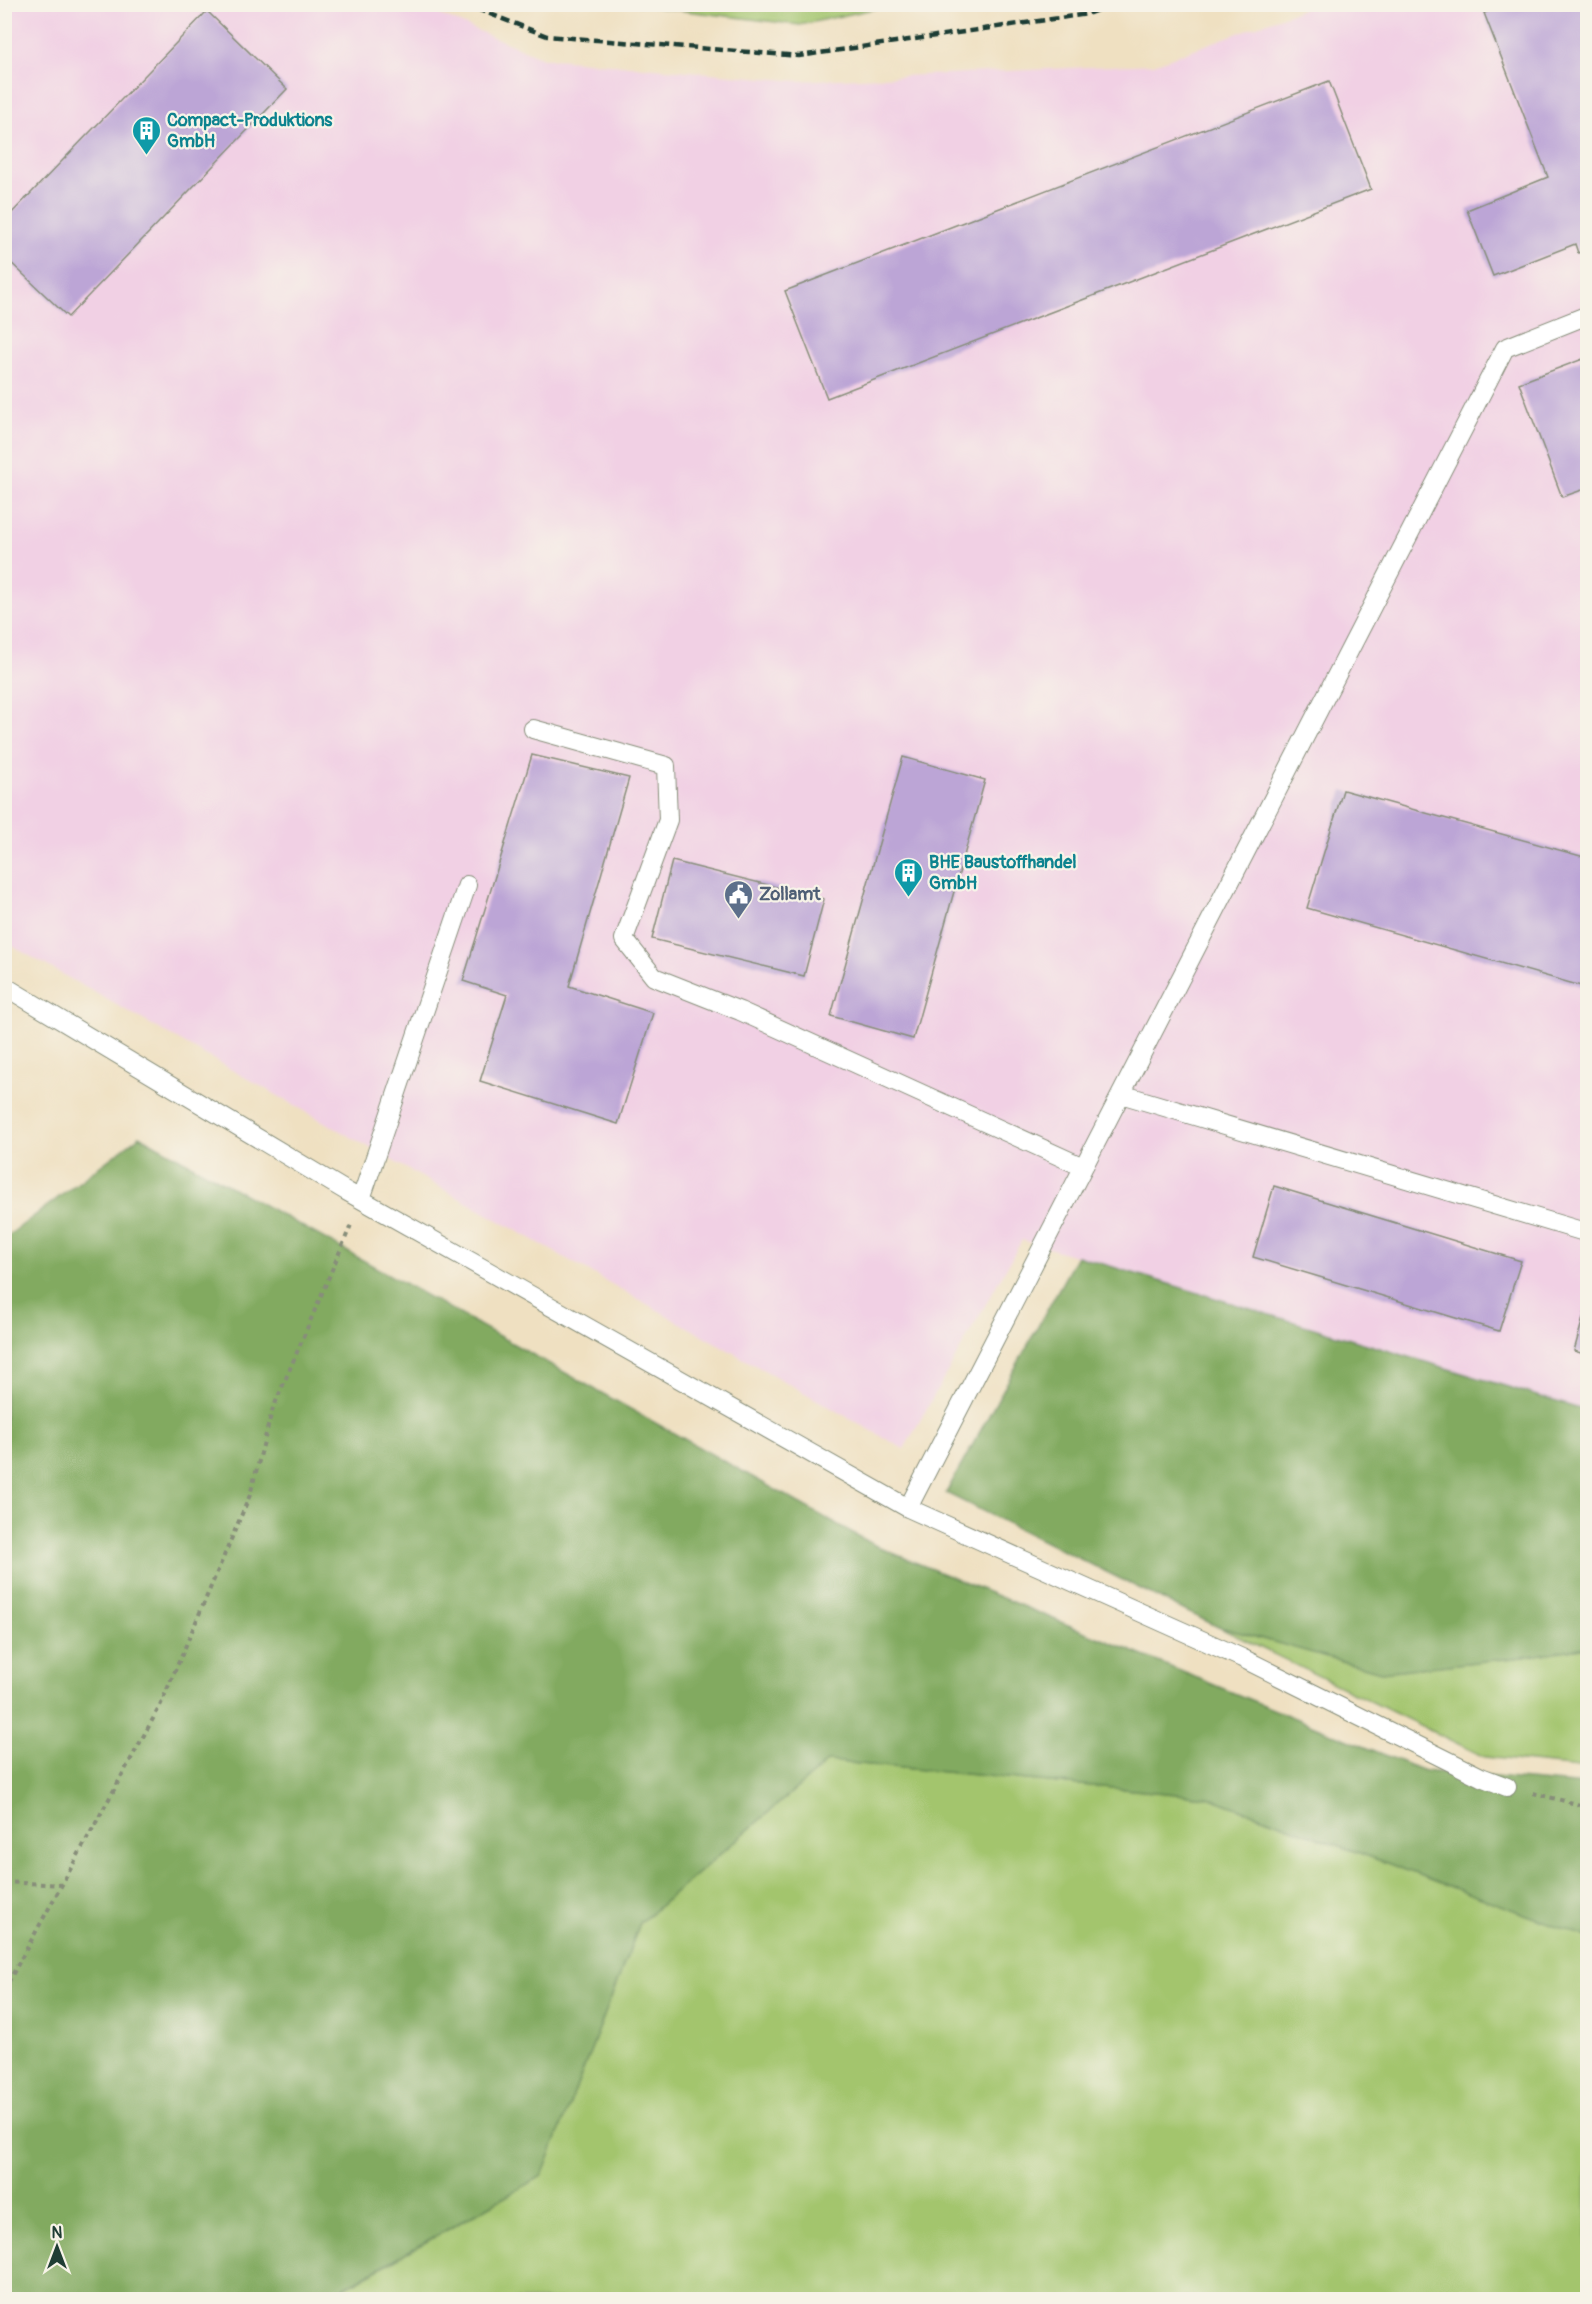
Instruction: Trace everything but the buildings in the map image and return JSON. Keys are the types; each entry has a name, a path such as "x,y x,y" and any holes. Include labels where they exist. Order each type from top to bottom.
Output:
{"lane":[{"path":"908,1508 1505,348 1587,315"},
{"path":"533,729 666,766 668,820 624,939 654,977 740,1011 1083,1167"},
{"path":"361,1200 467,885"},
{"path":"4,986 361,1200 908,1508 1242,1658 1481,1777 1507,1786"},
{"path":"1121,1094 1587,1233"}],"path":[{"path":"4,1990 160,1706 250,1495 272,1411 361,1200"},
{"path":"1507,1786 1587,1807"},
{"path":"4,1882 63,1885"}],"shaded area":[{"path":"5,5 417,5 543,58 798,81 1154,64 1314,5 1587,5 1587,1411 1022,1240 904,1449 5,942"}],"green space":[{"path":"638,5 891,5 800,25"},
{"path":"140,1136 878,1547 1424,1771 1587,1785 1587,1937 1208,1797 828,1761 640,1923 542,2176 324,2299 5,2300 5,1238"},
{"path":"1077,1256 1587,1411 1587,1647 1523,1657 1381,1672 1216,1626 946,1493"},
{"path":"1216,1626 1381,1672 1523,1657 1587,1647 1587,1768 1485,1757"},
{"path":"828,1761 1208,1797 1587,1937 1587,2299 324,2300 542,2176 640,1923"}],"railway":[{"path":"464,4 547,36 799,56 1087,14 1113,4"}],"place":[{"name":"Compact-Produktions GmbH","path":"146,156"},
{"name":"BHE Baustoffhandel GmbH","path":"908,898"},
{"name":"Zollamt","path":"738,920"}]}
